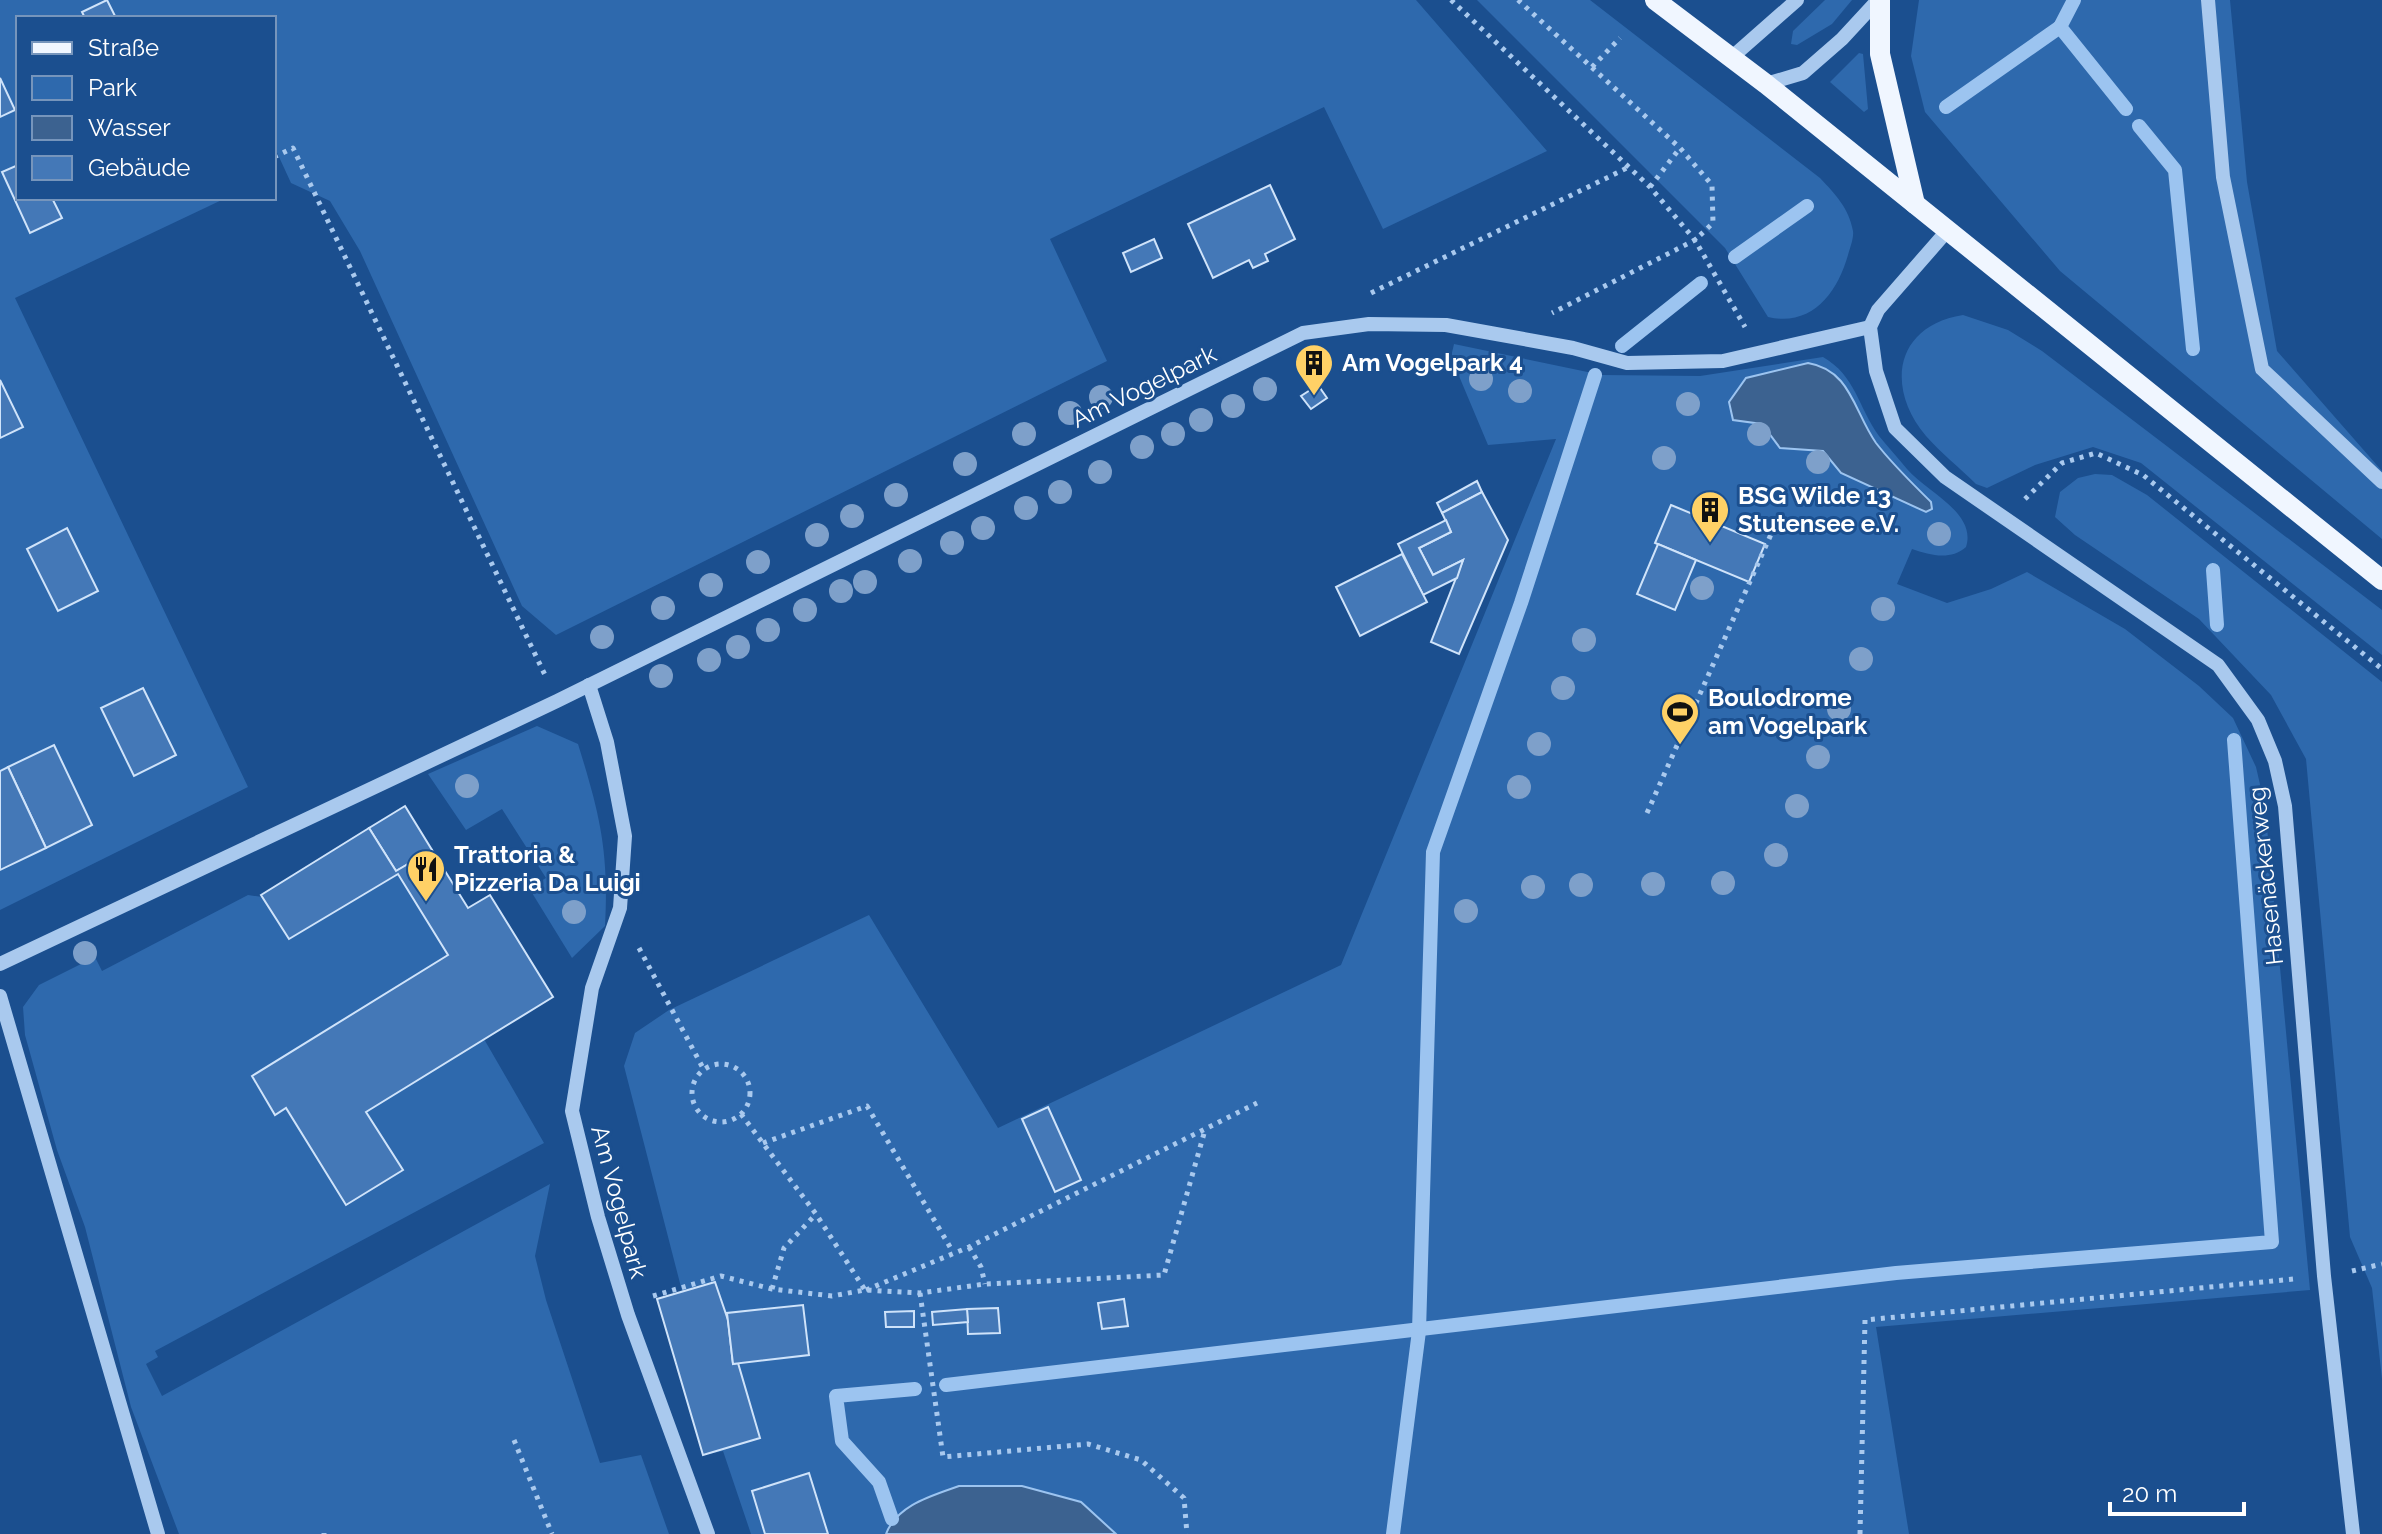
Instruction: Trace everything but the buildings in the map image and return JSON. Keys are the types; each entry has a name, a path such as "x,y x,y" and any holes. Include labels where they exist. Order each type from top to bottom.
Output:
{"main road":[{"path":"1655,0 1766,84 2382,580"},
{"path":"1879,0 1880,54 1915,204"}],"street":[{"path":"1731,58 1797,0"},
{"path":"1766,84 1803,73 1842,39 1879,0"},
{"path":"2208,0 2223,177 2262,369 2382,482"},
{"path":"1870,327 1878,310 1947,231"},
{"name":"Am Vogelpark","path":"0,964 557,701 1303,333 1369,324 1446,325 1508,335 1627,363 1723,361 1870,327"},
{"name":"Hasenäckerweg","path":"1870,327 1876,371 1895,428 1945,477 2218,665 2258,720 2275,761 2285,806 2324,1276 2353,1534"},
{"name":"Am Vogelpark","path":"589,685 607,742 625,836 620,908 592,988 572,1111 598,1217 628,1315 708,1534"},
{"path":"0,996 158,1534"}],"path":[{"path":"1451,0 1650,187 1695,240 1761,354"},
{"path":"1508,335 1695,240 1713,223 1712,185 1680,148 1518,0"},
{"path":"1592,67 1620,38"},
{"path":"276,156 293,148 557,701"},
{"path":"1650,187 1680,148"},
{"path":"1368,295 1629,167"},
{"path":"2010,521 2029,494 2062,463 2096,453 2143,475 2382,669"},
{"path":"1647,813 1780,514"},
{"path":"620,908 669,1010 704,1070"},
{"path":"720,1064 741,1071 750,1092 741,1114 719,1121 701,1113 692,1093 694,1083 704,1070 720,1064"},
{"path":"681,1287 721,1276 772,1289 832,1296 865,1290 969,1247 1257,1103"},
{"path":"763,1143 867,1106 953,1252"},
{"path":"741,1114 816,1214 865,1290"},
{"path":"865,1290 920,1293 985,1284 1164,1275 1205,1130"},
{"path":"772,1289 784,1248 816,1214"},
{"path":"969,1247 981,1267 985,1284"},
{"path":"1860,1534 1865,1320 2324,1276"},
{"path":"920,1293 943,1457 1088,1444 1141,1460 1184,1498 1187,1534"},
{"path":"514,1440 552,1534"}],"green space":[{"path":"0,0 1416,0 1547,151 1383,229 1324,107 1050,239 1107,361 556,635 522,606 360,251 330,201 291,183 276,150 276,16 16,16 16,200 222,200 15,298 248,787 0,910"},
{"path":"1477,0 1590,0 1820,178 1845,208 1853,231 1843,269 1829,294 1809,312 1797,317 1768,317 1725,248"},
{"path":"1825,0 1852,0 1832,24 1797,45 1791,44 1793,31"},
{"path":"1919,0 2230,0 2247,182 2277,351 2382,471 2382,539 2060,271 1925,112 1911,56"},
{"path":"1859,53 1863,54 1868,109 1864,112 1830,82"},
{"path":"1963,315 2008,330 2042,351 2382,610 2382,655 2141,463 2093,447 2035,465 1987,488 1976,484 1926,436 1905,398 1902,379 1904,361 1911,345 1923,332 1940,321"},
{"path":"1454,344 1602,375 1700,376 1823,357 1843,373 1879,436 1907,469 1948,504 1964,524 1966,547 1947,555 1912,549 1897,584 1947,603 1991,589 2027,572 2125,629 2199,686 2233,718 2256,767 2265,806 2310,1290 1876,1327 1909,1534 751,1534 723,1451 703,1455 657,1299 682,1291 624,1066 635,1033 669,1010 869,915 998,1128 1341,965 1556,439 1488,445 1451,357"},
{"path":"2095,474 2112,475 2147,495 2382,682 2382,1379 2372,1288 2350,1237 2306,759 2271,695 2199,619 2075,535 2055,517 2060,492 2078,478"},
{"path":"537,726 578,744 601,834 606,876 605,926 572,958 529,888 546,878 502,809 466,830 428,774"},
{"path":"398,874 448,955 252,1077 275,1114 286,1108 346,1205 403,1170 366,1112 484,1039 544,1143 155,1351 158,1357 146,1364 162,1396 550,1184 535,1256 546,1300 600,1463 641,1455 669,1534 179,1534 131,1407 85,1227 57,1150 25,1035 23,1007 39,985 95,957 102,971 248,895 262,897 289,939"}],"water":[{"path":"1808,363 1822,367 1843,383 1876,443 1931,502 1932,509 1926,512 1841,473 1823,451 1780,448 1762,424 1733,420 1729,402 1746,378"},
{"path":"959,1486 1022,1486 1081,1502 1116,1534 886,1534 891,1524 907,1509"}],"waterway":[{"path":"2074,0 2060,27 2126,109"},
{"path":"1946,107 2060,27"},
{"path":"2139,126 2175,170 2193,349"},
{"path":"1735,257 1807,206"},
{"path":"1622,346 1701,283"},
{"path":"1393,1534 1419,1331 1433,852 1521,603 1595,375"},
{"path":"2213,570 2217,625"},
{"path":"946,1385 1896,1273 2272,1242 2234,740"},
{"path":"892,1519 879,1482 842,1441 836,1396 915,1389"}],"place":[{"name":"Am Vogelpark 4","path":"1314,397"},
{"name":"BSG Wilde 13 Stutensee e.V.","path":"1710,544"},
{"name":"Boulodrome am Vogelpark","path":"1680,746"},
{"name":"Trattoria & Pizzeria Da Luigi","path":"426,903"}]}
